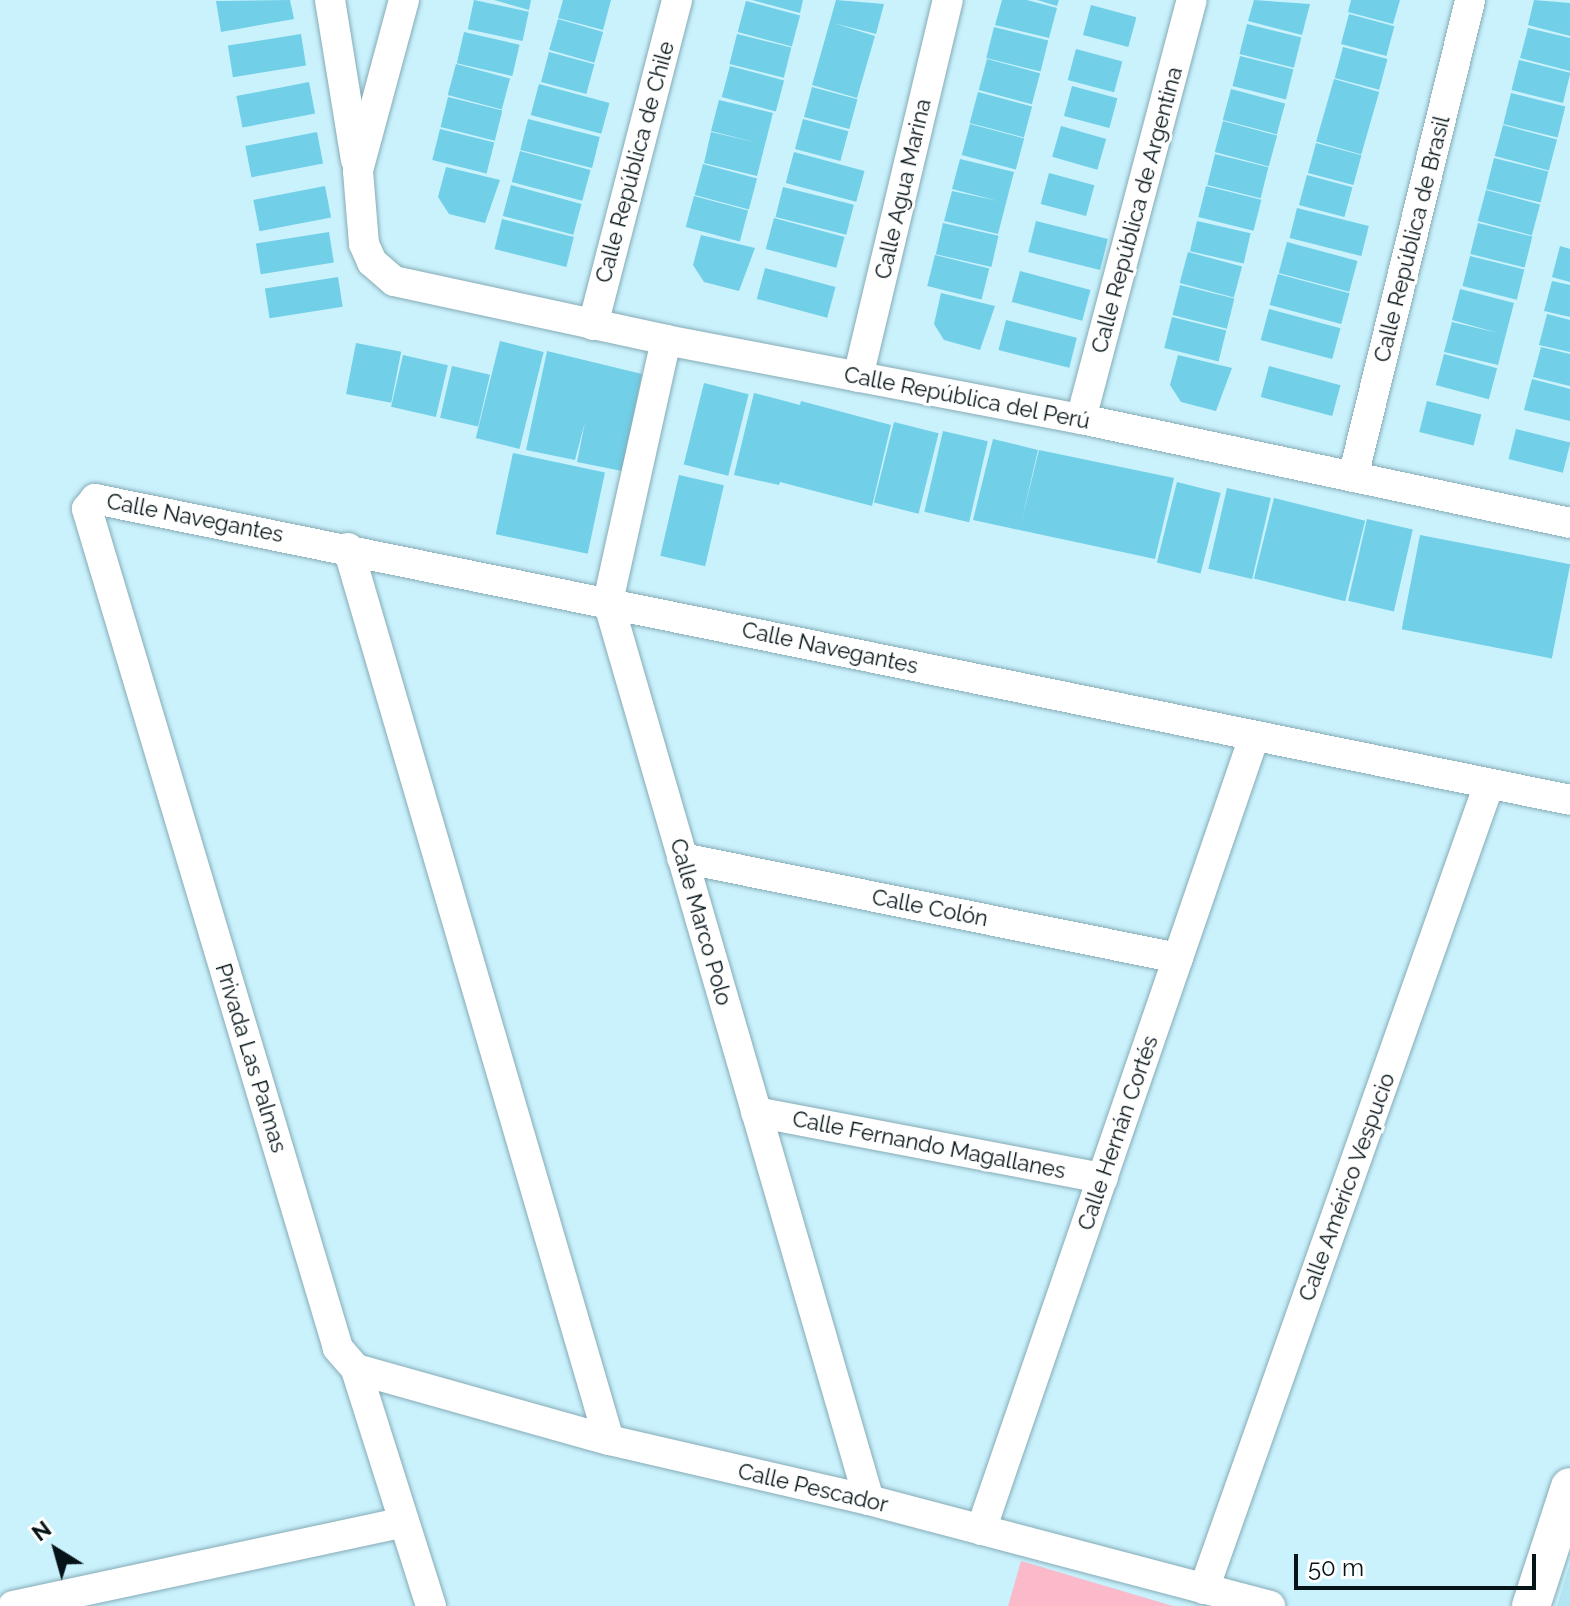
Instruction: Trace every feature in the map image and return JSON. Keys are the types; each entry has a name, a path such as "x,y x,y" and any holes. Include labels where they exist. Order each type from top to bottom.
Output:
{"street":[{"path":"330,0 358,171"},
{"path":"358,171 404,0"},
{"name":"Calle República de Chile","path":"593,325 677,0"},
{"name":"Calle Agua Marina","path":"858,377 948,0"},
{"name":"Calle República de Argentina","path":"1081,419 1192,0"},
{"name":"Calle República de Brasil","path":"1353,477 1470,0"},
{"name":"Calle República del Perú","path":"358,171 364,244 372,262 394,281 666,340 1081,419 1570,523"},
{"name":"Calle Marco Polo","path":"666,340 608,601 869,1500"},
{"name":"Calle Navegantes","path":"90,503 102,498 1570,800"},
{"name":"Privada Las Palmas","path":"90,503 87,509 338,1348 356,1369 431,1606"},
{"path":"348,548 609,1440"},
{"name":"Calle Hernán Cortés","path":"981,1530 1254,737"},
{"name":"Calle Américo Vespucio","path":"1204,1589 1489,784"},
{"name":"Calle Colón","path":"682,858 1178,958"},
{"name":"Calle Fernando Magallanes","path":"756,1112 1103,1178"},
{"name":"Calle Pescador","path":"356,1369 609,1440 869,1500 1270,1606"},
{"path":"1531,1606 1570,1487"},
{"path":"13,1606 404,1522"}],"shaded area":[{"path":"1021,1561 1173,1606 1008,1606"},
{"path":"1570,1564 1570,1606 1557,1606"}],"building":[{"path":"290,0 294,19 221,32 216,1"},
{"path":"474,0 529,12 523,41 468,29"},
{"path":"494,0 531,0 529,10"},
{"path":"563,0 611,0 603,30 558,18"},
{"path":"752,0 803,0 800,13"},
{"path":"836,0 884,4 876,34 833,23 875,36 857,98 812,85"},
{"path":"1002,0 1027,0 1057,8 1049,38 995,25"},
{"path":"1037,0 1059,0 1057,6"},
{"path":"1254,0 1310,4 1302,35 1248,21"},
{"path":"1351,0 1400,0 1393,24 1348,12"},
{"path":"1534,0 1570,3 1570,36 1528,25"},
{"path":"746,1 800,15 792,46 738,32"},
{"path":"1091,5 1136,17 1128,47 1083,35"},
{"path":"1349,14 1394,26 1386,56 1341,44"},
{"path":"558,19 603,32 594,63 549,50"},
{"path":"1247,24 1301,38 1294,68 1240,54"},
{"path":"994,27 1048,41 1041,72 986,58"},
{"path":"1528,28 1570,38 1570,71 1520,58"},
{"path":"464,32 520,45 512,76 457,63"},
{"path":"301,34 306,66 233,77 228,46"},
{"path":"737,34 791,48 784,78 730,64"},
{"path":"1343,47 1387,59 1379,90 1335,78"},
{"path":"1076,49 1122,61 1114,92 1068,80"},
{"path":"549,52 594,64 586,94 541,82"},
{"path":"1240,56 1293,69 1286,99 1233,86"},
{"path":"987,59 1040,73 1032,104 979,90"},
{"path":"1519,60 1570,73 1563,103 1512,90"},
{"path":"456,64 510,78 502,109 448,95"},
{"path":"730,66 784,80 776,111 722,97"},
{"path":"1334,79 1379,92 1361,154 1316,141"},
{"path":"309,82 315,113 242,128 236,96"},
{"path":"539,84 610,103 601,134 531,115"},
{"path":"1072,86 1117,98 1109,128 1064,116"},
{"path":"812,87 857,99 849,129 804,117"},
{"path":"1231,89 1285,103 1277,134 1223,120"},
{"path":"978,92 1032,106 1024,137 970,123"},
{"path":"1511,93 1565,107 1558,138 1503,124"},
{"path":"448,97 502,111 495,141 441,127"},
{"path":"719,100 773,113 757,176 704,163 711,132 758,143 711,131"},
{"path":"528,119 600,137 592,168 520,150"},
{"path":"803,119 848,131 840,161 795,149"},
{"path":"1223,121 1277,135 1269,166 1215,152"},
{"path":"970,124 1024,138 1016,169 962,155"},
{"path":"1503,125 1557,139 1549,170 1495,156"},
{"path":"1061,126 1106,139 1097,170 1052,157"},
{"path":"440,129 494,143 487,174 432,160"},
{"path":"317,132 323,163 251,177 245,146"},
{"path":"1316,143 1361,155 1353,185 1308,173"},
{"path":"520,151 591,170 582,201 512,182"},
{"path":"794,152 865,171 856,202 786,183"},
{"path":"1215,154 1268,167 1261,198 1207,185"},
{"path":"1494,158 1548,172 1541,203 1486,189"},
{"path":"960,159 1014,172 998,234 944,221 952,191 998,201 952,189"},
{"path":"703,164 757,178 749,209 695,195"},
{"path":"446,167 500,180 485,223 449,214 438,197"},
{"path":"1049,173 1094,185 1086,216 1041,204"},
{"path":"1307,175 1352,187 1344,217 1299,205"},
{"path":"511,185 582,204 573,235 503,216"},
{"path":"325,186 331,217 259,231 253,200"},
{"path":"1206,186 1261,200 1254,231 1198,217"},
{"path":"783,187 854,205 846,235 776,217"},
{"path":"1486,190 1540,204 1532,235 1478,221"},
{"path":"694,196 748,210 740,241 686,227"},
{"path":"1297,208 1369,226 1361,256 1290,238"},
{"path":"774,218 845,237 836,268 766,249"},
{"path":"502,219 574,237 566,267 495,249"},
{"path":"1036,221 1108,239 1100,270 1028,252"},
{"path":"1197,221 1251,233 1244,264 1190,251"},
{"path":"943,223 999,236 991,267 936,254"},
{"path":"1478,223 1532,237 1525,268 1470,254"},
{"path":"329,232 334,263 261,274 256,244"},
{"path":"701,235 755,248 739,291 704,282 693,265"},
{"path":"1287,242 1358,261 1349,292 1279,273"},
{"path":"1560,246 1570,249 1570,282 1552,277"},
{"path":"1188,252 1242,266 1234,297 1180,283"},
{"path":"935,255 989,269 982,300 927,286"},
{"path":"1470,256 1524,270 1517,300 1463,286"},
{"path":"765,268 836,287 827,318 757,299"},
{"path":"1020,271 1091,290 1082,321 1012,302"},
{"path":"1278,274 1349,293 1341,324 1270,305"},
{"path":"338,277 343,307 270,318 265,289"},
{"path":"1552,281 1570,285 1570,317 1544,311"},
{"path":"1180,285 1234,299 1227,329 1173,315"},
{"path":"1460,289 1514,303 1498,365 1444,352 1452,322 1498,333 1452,320"},
{"path":"941,293 995,306 980,350 944,340 934,324"},
{"path":"1269,309 1340,328 1332,359 1261,340"},
{"path":"1547,314 1570,320 1570,352 1539,345"},
{"path":"1172,317 1226,331 1219,362 1164,348"},
{"path":"1006,320 1077,338 1069,368 999,350"},
{"path":"500,341 544,352 519,449 476,438"},
{"path":"356,343 401,352 391,403 346,394"},
{"path":"1541,347 1570,354 1570,386 1533,377"},
{"path":"547,351 642,374 622,471 577,462 585,422 575,460 526,450"},
{"path":"1444,354 1497,368 1489,399 1436,385"},
{"path":"403,355 448,365 436,417 391,407"},
{"path":"1178,355 1232,368 1216,411 1181,402 1170,385"},
{"path":"452,366 490,375 478,426 440,418"},
{"path":"1269,366 1340,385 1332,416 1261,397"},
{"path":"1532,379 1570,389 1570,421 1524,410"},
{"path":"704,383 749,394 728,476 684,465"},
{"path":"754,393 800,405 801,401 891,425 872,506 780,482 779,485 734,475"},
{"path":"1427,401 1481,415 1474,446 1419,432"},
{"path":"894,422 939,433 919,514 874,503"},
{"path":"1516,429 1570,442 1563,473 1509,459"},
{"path":"943,431 988,441 969,522 924,512"},
{"path":"993,439 1038,450 1021,523 1039,450 1174,478 1155,559 973,520"},
{"path":"513,453 605,473 588,554 496,534"},
{"path":"679,475 724,485 705,566 660,556"},
{"path":"1177,482 1221,493 1201,573 1157,563"},
{"path":"1227,488 1271,498 1252,579 1208,569"},
{"path":"1274,498 1365,521 1345,601 1254,579"},
{"path":"1367,519 1413,530 1394,611 1348,601"},
{"path":"1420,535 1570,564 1552,658 1402,629"}]}
